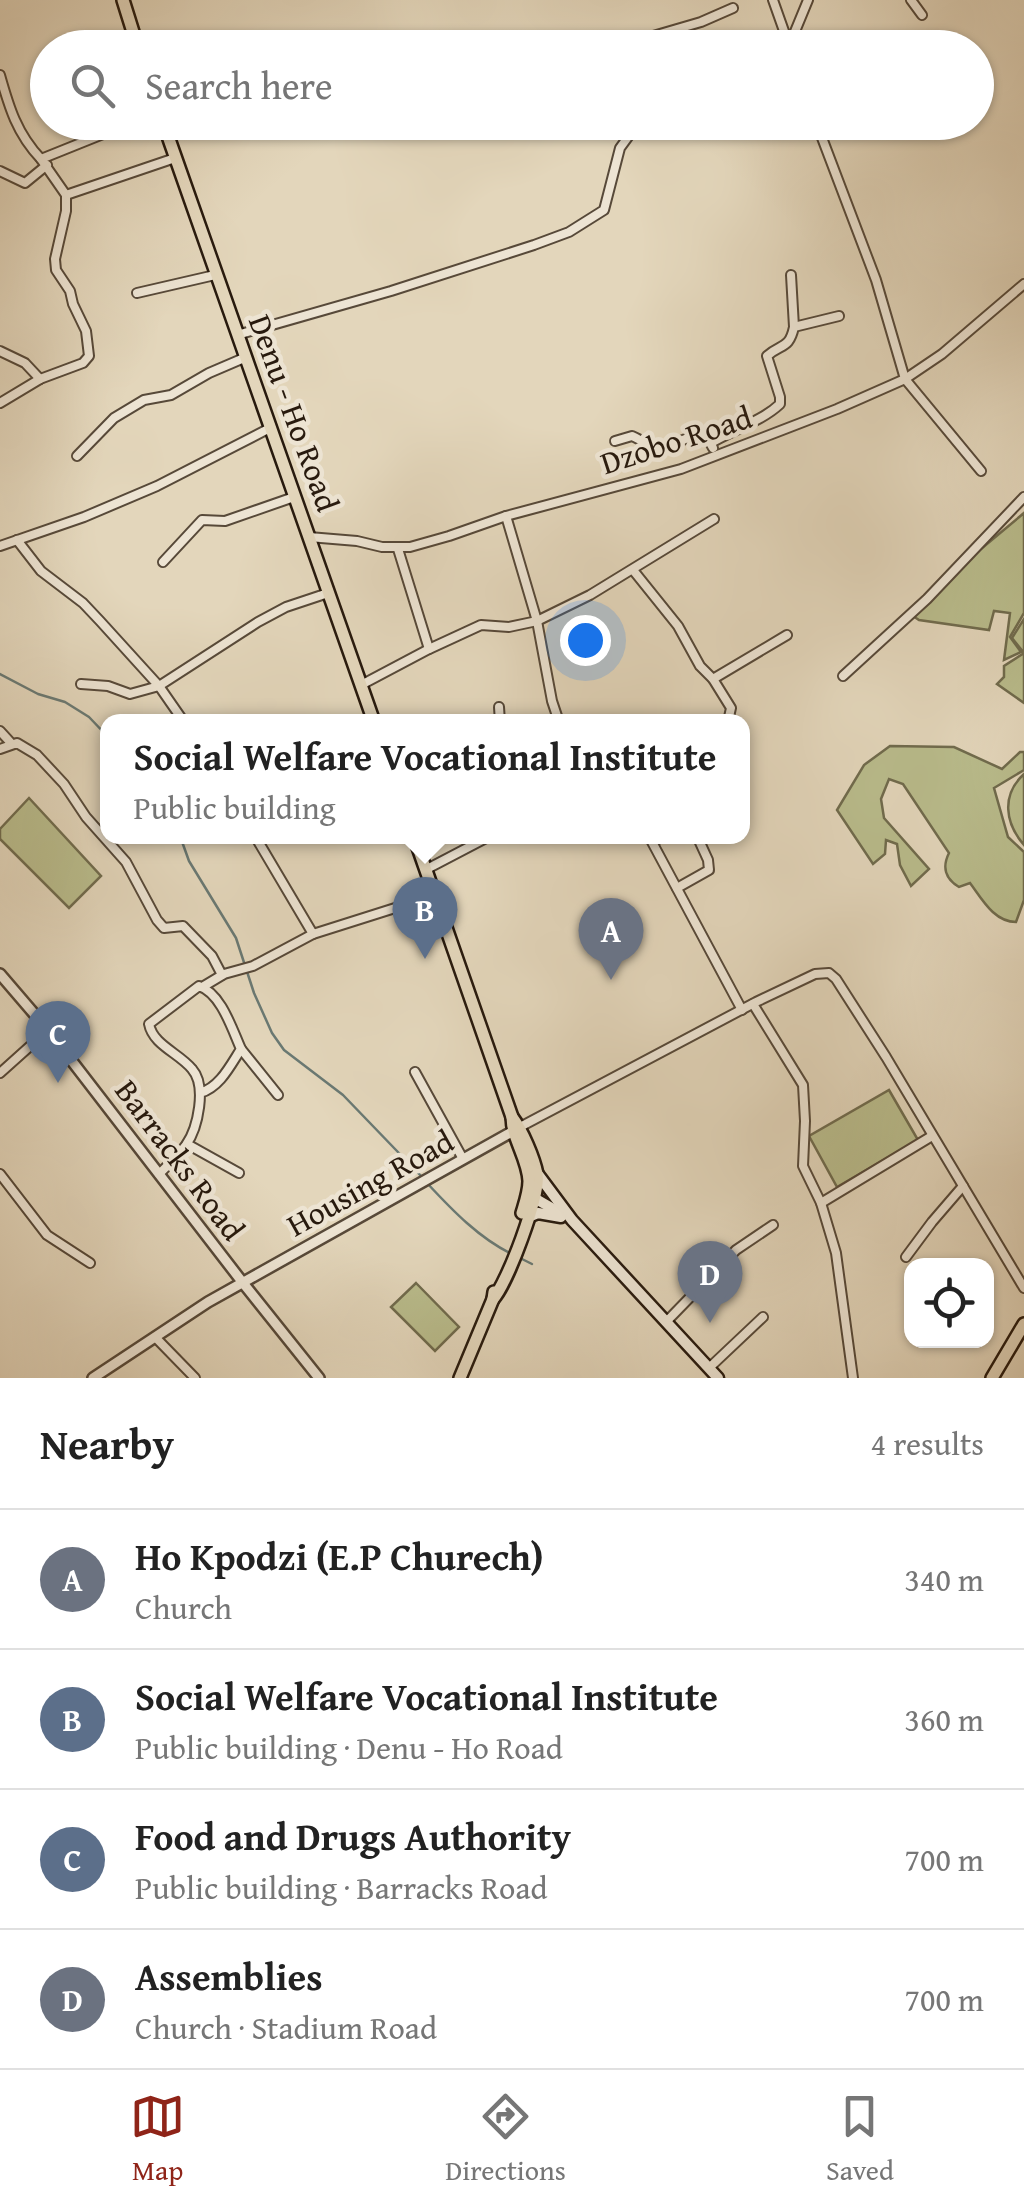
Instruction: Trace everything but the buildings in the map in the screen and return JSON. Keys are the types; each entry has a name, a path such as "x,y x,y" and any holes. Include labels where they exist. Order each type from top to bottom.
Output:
{"main road":[{"path":"122,0 132,30"},
{"name":"Denu - Ho Road","path":"169,140 371,714"},
{"path":"416,844 515,1125 531,1196 528,1217 494,1289 460,1378"},
{"path":"515,1125 538,1173 572,1220 718,1378"},
{"path":"511,1254 538,1173"},
{"path":"531,1196 572,1220"},
{"path":"528,1217 538,1213 572,1220"},
{"path":"992,1378 1024,1324"}],"street":[{"path":"773,0 783,30"},
{"path":"796,30 808,0"},
{"path":"911,0 922,14"},
{"path":"674,30 733,8"},
{"path":"0,75 13,118 26,143 66,195 56,270 70,291 86,332 89,356 83,363 40,379 0,403"},
{"path":"0,171 25,183 44,162 93,140"},
{"path":"236,335 391,292 569,232 604,210 620,148 626,140"},
{"path":"823,140 876,280 905,379 981,470"},
{"path":"66,195 175,158"},
{"path":"137,294 215,275"},
{"path":"712,444 780,404 767,356 791,339 791,275"},
{"name":"Dzobo Road","path":"309,538 398,548 681,469 905,379 942,354 1024,284"},
{"path":"794,327 839,316"},
{"path":"0,351 26,364 40,379"},
{"path":"77,456 114,418 136,404 182,391 209,373 244,358"},
{"path":"0,546 157,486 270,428"},
{"path":"615,440 632,436 656,447 702,435 712,444 715,455"},
{"path":"163,562 202,520 225,521 294,497"},
{"path":"843,676 928,599 1024,497"},
{"path":"506,516 538,621 556,714"},
{"path":"360,684 481,625 538,621 590,596 714,519"},
{"path":"16,540 41,571 84,604 159,686 178,714"},
{"path":"398,548 429,648"},
{"path":"633,570 678,626 700,666 731,708 730,714"},
{"path":"82,684 108,686 130,694 159,686 258,622 286,607 328,593"},
{"path":"713,679 788,636"},
{"path":"500,706 500,714"},
{"path":"0,732 12,744"},
{"path":"0,749 18,742 37,755 100,833"},
{"path":"110,844 126,862 164,928 183,926 212,956 222,974"},
{"path":"260,844 313,934"},
{"path":"424,870 474,844"},
{"path":"653,844 742,1010"},
{"path":"677,888 709,870 701,844"},
{"path":"159,1174 187,1144 200,1093 191,1067 158,1040 149,1024 193,988 222,974 245,968 313,934 433,896"},
{"name":"Barracks Road","path":"0,974 319,1378"},
{"path":"515,1125 815,974 829,974 836,978 880,1047 1024,1288"},
{"path":"201,986 223,1011 241,1049 278,1095"},
{"path":"753,1004 803,1085 803,1166 821,1203 836,1253 852,1378"},
{"path":"0,1072 48,1030"},
{"path":"200,1093 218,1082 241,1049"},
{"path":"415,1072 463,1159"},
{"name":"Housing Road","path":"93,1378 208,1302 425,1181 515,1125"},
{"path":"821,1203 932,1136"},
{"path":"187,1144 239,1172"},
{"path":"0,1174 47,1235 90,1263"},
{"path":"906,1258 963,1186"},
{"path":"666,1322 736,1250 773,1225"},
{"path":"709,1368 763,1317"},
{"path":"156,1338 196,1378"}],"green space":[{"path":"1024,513 1024,613 1010,637 1021,652 1004,660 1010,613 994,611 989,630 913,616 915,604"},
{"path":"1024,619 1024,653 1012,638"},
{"path":"1024,653 1024,703 997,684 1004,677 1004,666"},
{"path":"890,746 954,747 1002,769 1024,752 1024,770 994,788 1008,837 1024,852 1024,900 1016,922 995,914 970,883 959,887 951,880 945,868 949,853 903,784 889,779 881,799 884,818 929,869 911,886 900,865 897,844 886,840 885,854 873,864 837,810 864,765"},
{"path":"1024,774 1024,845 1013,828 1008,809 1012,791"},
{"path":"29,798 101,876 69,908 0,839 0,829"},
{"path":"889,1090 918,1140 837,1187 809,1136"},
{"path":"416,1283 459,1327 435,1351 391,1307"}],"waterway":[{"path":"0,674 38,694 65,702 100,729"},
{"path":"183,844 189,861 236,938 254,993 284,1050 343,1095 422,1177"},
{"path":"427,1183 478,1232 512,1254"},
{"path":"520,1258 532,1264"}],"place":[{"name":"Social Welfare Vocational Institute","path":"425,959"},
{"name":"Ho Kpodzi (E.P Churech)","path":"611,980"},
{"name":"Food and Drugs Authority","path":"58,1083"},
{"name":"Assemblies","path":"710,1323"}]}
